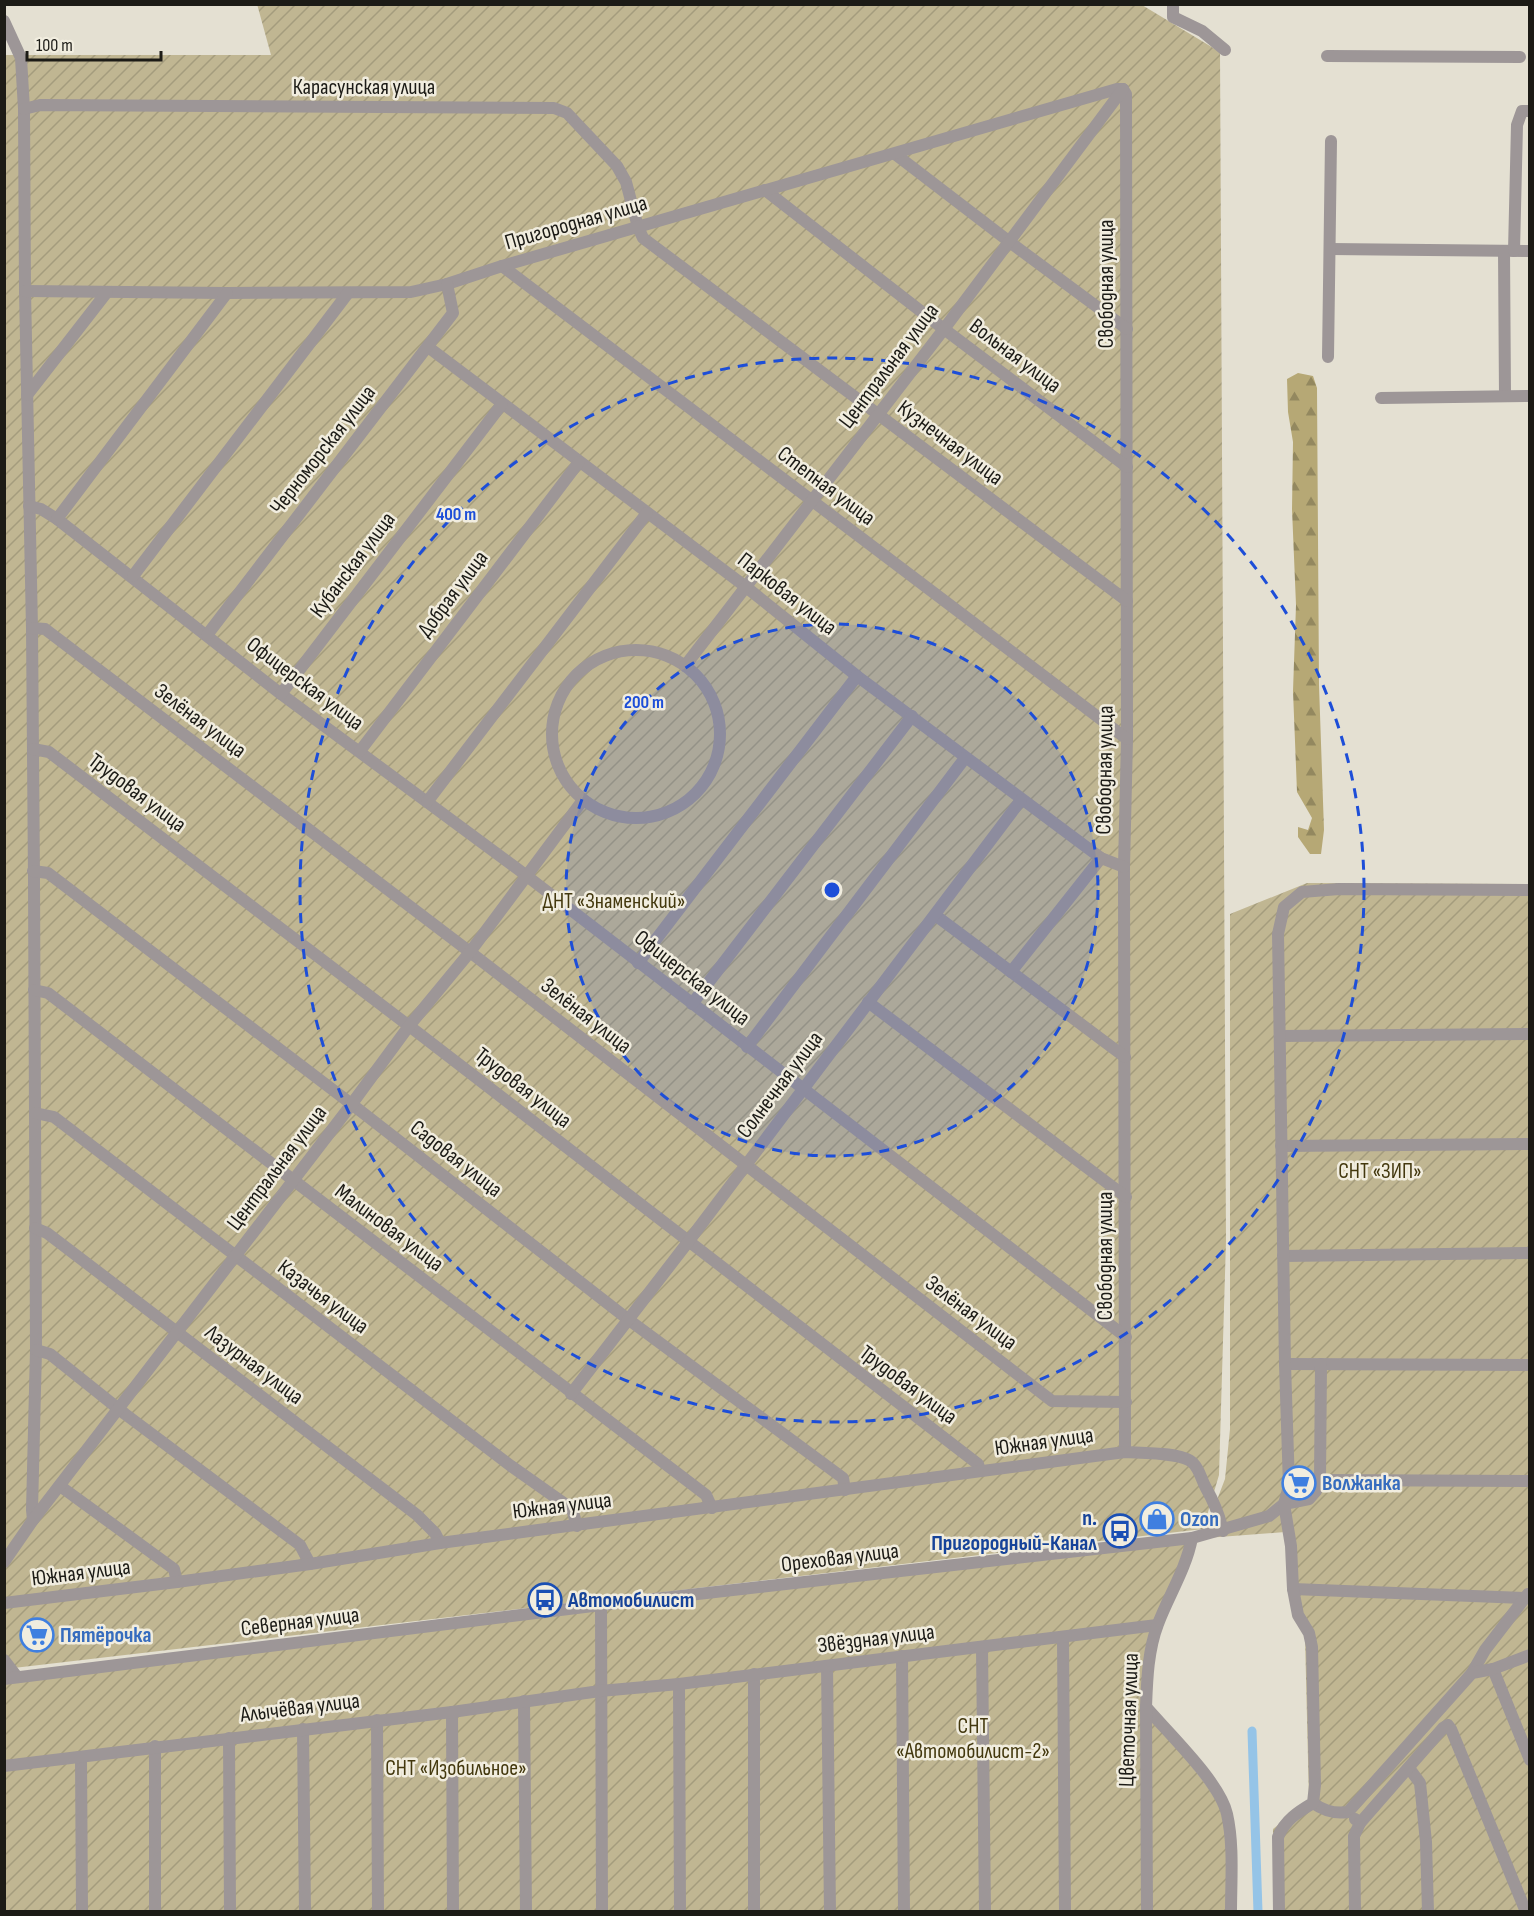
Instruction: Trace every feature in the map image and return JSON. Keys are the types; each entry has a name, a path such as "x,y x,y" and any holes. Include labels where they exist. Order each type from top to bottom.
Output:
{"street":[{"path":"1173,11 1225,50"},
{"path":"4,21 21,58 24,109 33,749 36,1350 33,1520"},
{"path":"1327,56 1520,57"},
{"name":"Пригородная улица","path":"25,291 411,292 447,284 765,190 1123,89"},
{"name":"Центральная улица","path":"685,666 944,329 1123,89"},
{"name":"Свободная улица","path":"1123,89 1126,94 1127,328 1127,739 1124,867 1125,1452"},
{"name":"Карасунская улица","path":"24,109 40,105 554,108 567,113 617,166 626,182 638,227"},
{"path":"1505,395 1509,251 1517,124 1522,111 1530,111"},
{"path":"1328,357 1331,141"},
{"path":"895,154 1127,328"},
{"name":"Вольная улица","path":"765,190 1127,467"},
{"name":"Кузнечная улица","path":"638,227 643,238 877,416 1127,601"},
{"path":"1330,249 1530,251"},
{"name":"Степная улица","path":"502,266 1127,739"},
{"name":"Черноморская улица","path":"207,635 453,313 447,284"},
{"path":"27,396 107,292"},
{"path":"57,519 226,293"},
{"path":"133,576 348,293"},
{"name":"Парковая улица","path":"428,347 1021,800 1101,858 1124,867"},
{"path":"1381,398 1530,396"},
{"name":"Кубанская улица","path":"281,694 502,404"},
{"name":"Добрая улица","path":"360,751 579,462"},
{"name":"Офицерская улица","path":"29,506 41,509 57,519 133,576 281,694 525,876 1126,1337"},
{"path":"427,802 647,513"},
{"name":"Зелёная улица","path":"32,628 45,629 470,952 1052,1401 1126,1402"},
{"path":"625,651 652,652 685,666 707,690 717,713 720,738 715,762 703,785 686,802 671,810 663,814 639,818 614,816 583,800 561,773 552,748 552,721 561,695 577,674 599,658 625,651"},
{"path":"638,963 858,676"},
{"path":"692,1004 912,716"},
{"name":"Трудовая улица","path":"33,749 49,752 409,1026 978,1464 980,1471"},
{"path":"747,1047 965,758"},
{"name":"Центральная улица","path":"4,1562 33,1520 178,1333 409,1026 470,952 583,800"},
{"name":"Солнечная улица","path":"571,1394 746,1166 1021,800"},
{"path":"1011,972 1101,858"},
{"name":"Садовая улица","path":"33,871 48,873 628,1320 843,1478 845,1490"},
{"path":"1279,1911 1278,1837 1282,1827 1290,1819 1313,1803 1315,1785 1312,1647 1309,1633 1298,1615 1284,1504 1289,1486 1278,934 1284,907 1302,892 1339,889 1530,890"},
{"path":"935,915 1125,1057"},
{"name":"Малиновая улица","path":"34,990 48,993 706,1495 712,1508"},
{"path":"868,1002 1126,1197"},
{"path":"1280,1036 1530,1035"},
{"name":"Казачья улица","path":"35,1113 54,1117 511,1466 572,1509 577,1526"},
{"path":"1281,1146 1530,1144"},
{"name":"Лазурная улица","path":"35,1228 47,1233 417,1515 435,1533 440,1543"},
{"path":"1283,1256 1530,1253"},
{"path":"36,1350 50,1354 300,1545 310,1564"},
{"path":"1285,1364 1530,1365"},
{"path":"1321,1364 1320,1480 1530,1481"},
{"name":"Южная улица","path":"4,1603 177,1582 440,1543 1125,1452 1171,1455 1191,1461 1199,1471 1218,1510 1223,1531"},
{"name":"Ореховая улица","path":"601,1605 1191,1538 1223,1531 1269,1516 1284,1504 1309,1499 1316,1491 1320,1480"},
{"path":"60,1486 174,1569 177,1582"},
{"name":"Цветочная улица","path":"1148,1911 1146,1707 1148,1674 1157,1625 1188,1557 1191,1538"},
{"path":"1293,1589 1527,1595"},
{"path":"1313,1803 1320,1809 1338,1813 1348,1812 1472,1673 1485,1650 1527,1595"},
{"path":"601,1605 602,1911"},
{"name":"Северная улица","path":"4,1679 601,1605"},
{"name":"Звёздная улица","path":"600,1691 679,1684 1157,1625"},
{"path":"1063,1637 1065,1911"},
{"path":"982,1648 985,1911"},
{"path":"1472,1673 1494,1669 1530,1655"},
{"path":"902,1656 904,1911"},
{"path":"4,1660 17,1677"},
{"path":"827,1666 830,1911"},
{"path":"1494,1669 1530,1760"},
{"path":"754,1674 754,1911"},
{"path":"679,1684 680,1911"},
{"name":"Алычёвая улица","path":"4,1766 154,1746 452,1712 600,1691"},
{"path":"524,1701 526,1911"},
{"path":"1146,1707 1203,1772 1219,1794 1227,1812 1230,1838 1231,1911"},
{"path":"452,1712 453,1911"},
{"path":"377,1720 378,1911"},
{"path":"1355,1911 1354,1836 1359,1823 1448,1725 1452,1729 1526,1911"},
{"path":"303,1729 305,1911"},
{"path":"229,1738 230,1911"},
{"path":"154,1746 155,1911"},
{"path":"81,1757 82,1911"},
{"path":"1409,1768 1420,1784 1426,1842 1428,1911"},
{"path":"1348,1812 1359,1823"}],"green space":[{"name":"ДНТ «Знаменский»","path":"257,4 1142,5 1220,52 1226,1241 1219,1475 1203,1529 5,1669 4,55 271,55"},
{"path":"1298,373 1313,376 1317,388 1319,685 1324,830 1321,854 1310,854 1298,837 1298,827 1308,830 1312,818 1297,792 1293,691 1296,605 1292,509 1293,442 1288,412 1287,379"},
{"name":"СНТ «ЗИП»","path":"1307,883 1529,884 1529,1911 1274,1911 1273,1829 1309,1800 1305,1637 1285,1532 1206,1538 1207,1526 1225,1479 1230,1429 1230,914"},
{"path":"1192,1538 1157,1625 1146,1707 1227,1812 1231,1911 5,1912 5,1679"}],"waterway":[{"path":"1252,1731 1258,1912"}],"place":[{"name":"Волжанка","path":"1299,1483"},
{"name":"Ozon","path":"1157,1519"},
{"name":"п. Пригородный-Канал","path":"1120,1531"},
{"name":"Автомобилист","path":"545,1600"},
{"name":"Пятёрочка","path":"37,1635"}],"park label":[{"name":"СНТ «Автомобилист-2»","path":"973,1739"},
{"name":"СНТ «Изобильное»","path":"456,1768"}]}
